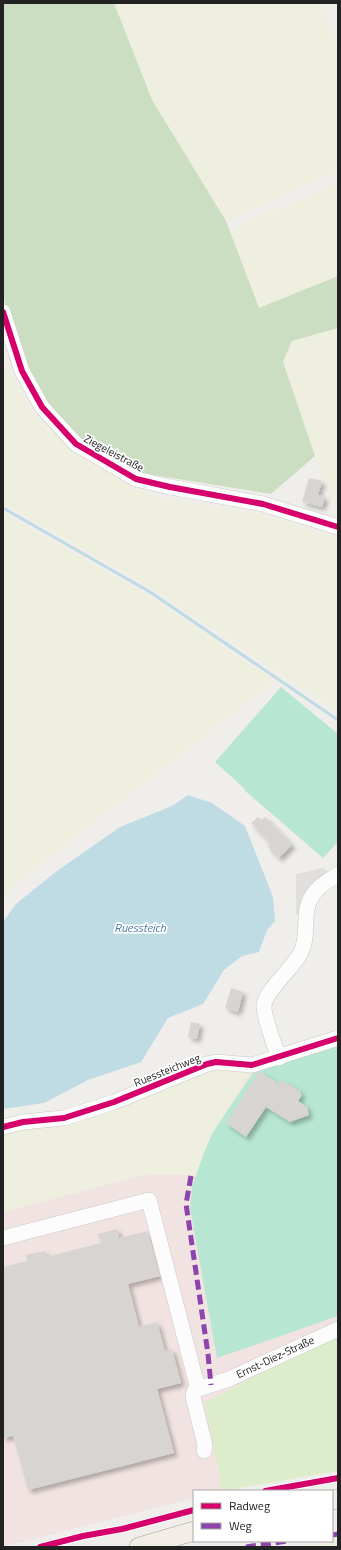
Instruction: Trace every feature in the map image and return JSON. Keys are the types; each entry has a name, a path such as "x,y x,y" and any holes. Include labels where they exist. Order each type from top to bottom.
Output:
{"main road":[{"path":"139,1547 193,1531"}],"street":[{"name":"Ziegeleistraße","path":"3,312 22,371 42,407 76,444 136,478 170,487 263,504 338,527"},
{"path":"279,1058 264,1011 266,999 296,960 301,951 305,939 305,915 308,903 320,886 338,874"},
{"name":"Ruessteichweg","path":"3,1128 23,1122 64,1118 114,1102 207,1064 216,1062 252,1065 279,1058 338,1038"},
{"path":"3,1238 148,1200 205,1387 194,1392 193,1397 205,1445 204,1451"},
{"name":"Ernst-Diez-Straße","path":"205,1387 229,1379 338,1329"}],"shaded area":[{"path":"324,868 329,873 326,885 308,919 296,914 296,874"},
{"path":"338,1042 338,1469 226,1490 193,1490 193,1498 3,1547 3,1212 147,1174 196,1175 213,1132 251,1072"}],"green space":[{"path":"3,3 114,3 152,100 226,221 259,308 338,276 338,328 292,341 283,362 315,456 271,494 141,473 79,440 49,409 31,381 3,298"},
{"path":"114,3 320,3 338,49 338,171 226,221 152,100"},
{"path":"338,182 338,276 259,308 229,231"},
{"path":"338,328 338,514 315,456 283,362 292,341"},
{"path":"3,364 7,366 33,413 73,452 132,488 167,499 263,515 338,538 338,712 156,590 3,504"},
{"path":"3,514 139,590 275,681 34,869 3,896"},
{"path":"281,687 338,734 338,842 323,858 244,790 245,789 215,762"},
{"path":"338,1045 338,1316 217,1358 190,1208 192,1187 204,1153 213,1132 253,1073"},
{"path":"227,1068 251,1072 213,1132 196,1175 147,1174 3,1212 3,1131 203,1071"},
{"path":"338,1338 338,1471 222,1490 205,1402 318,1345"},
{"path":"338,1541 338,1547 297,1547 333,1542"}],"water":[{"name":"Ruessteich","path":"188,795 212,803 245,826 273,897 275,921 267,930 259,952 242,956 224,970 203,1004 168,1018 141,1062 88,1080 44,1103 3,1109 3,922 16,904 57,871 120,827 172,806"}],"building":[{"path":"309,478 322,481 318,495 325,497 322,507 302,502"},
{"path":"258,817 261,820 265,817 292,845 279,858 268,847 271,844 251,823"},
{"path":"231,988 243,992 238,1012 225,1008"},
{"path":"191,1022 200,1024 197,1039 188,1037"},
{"path":"259,1072 279,1084 282,1080 301,1092 300,1094 302,1095 298,1101 307,1107 309,1115 290,1122 266,1107 246,1137 226,1123"},
{"path":"117,1229 119,1238 148,1231 160,1276 128,1284 139,1327 157,1322 165,1351 172,1349 181,1383 157,1389 174,1453 28,1490 13,1436 3,1438 3,1267 27,1261 26,1255 45,1251 46,1257 101,1243 98,1234"}],"waterway":[{"path":"3,508 150,592 338,720"}],"marked path":[{"path":"191,1176 186,1204 208,1354 211,1385"},
{"path":"333,1535 338,1534"},
{"path":"246,1547 280,1542"}],"cycle path":[{"path":"3,312 22,371 42,407 76,444 136,479 170,487 263,504 338,527"},
{"path":"3,1127 23,1122 64,1118 114,1102 207,1064 216,1062 252,1065 338,1038"},
{"path":"271,1490 338,1478"},
{"path":"40,1547 83,1536 122,1529 193,1510"}]}
